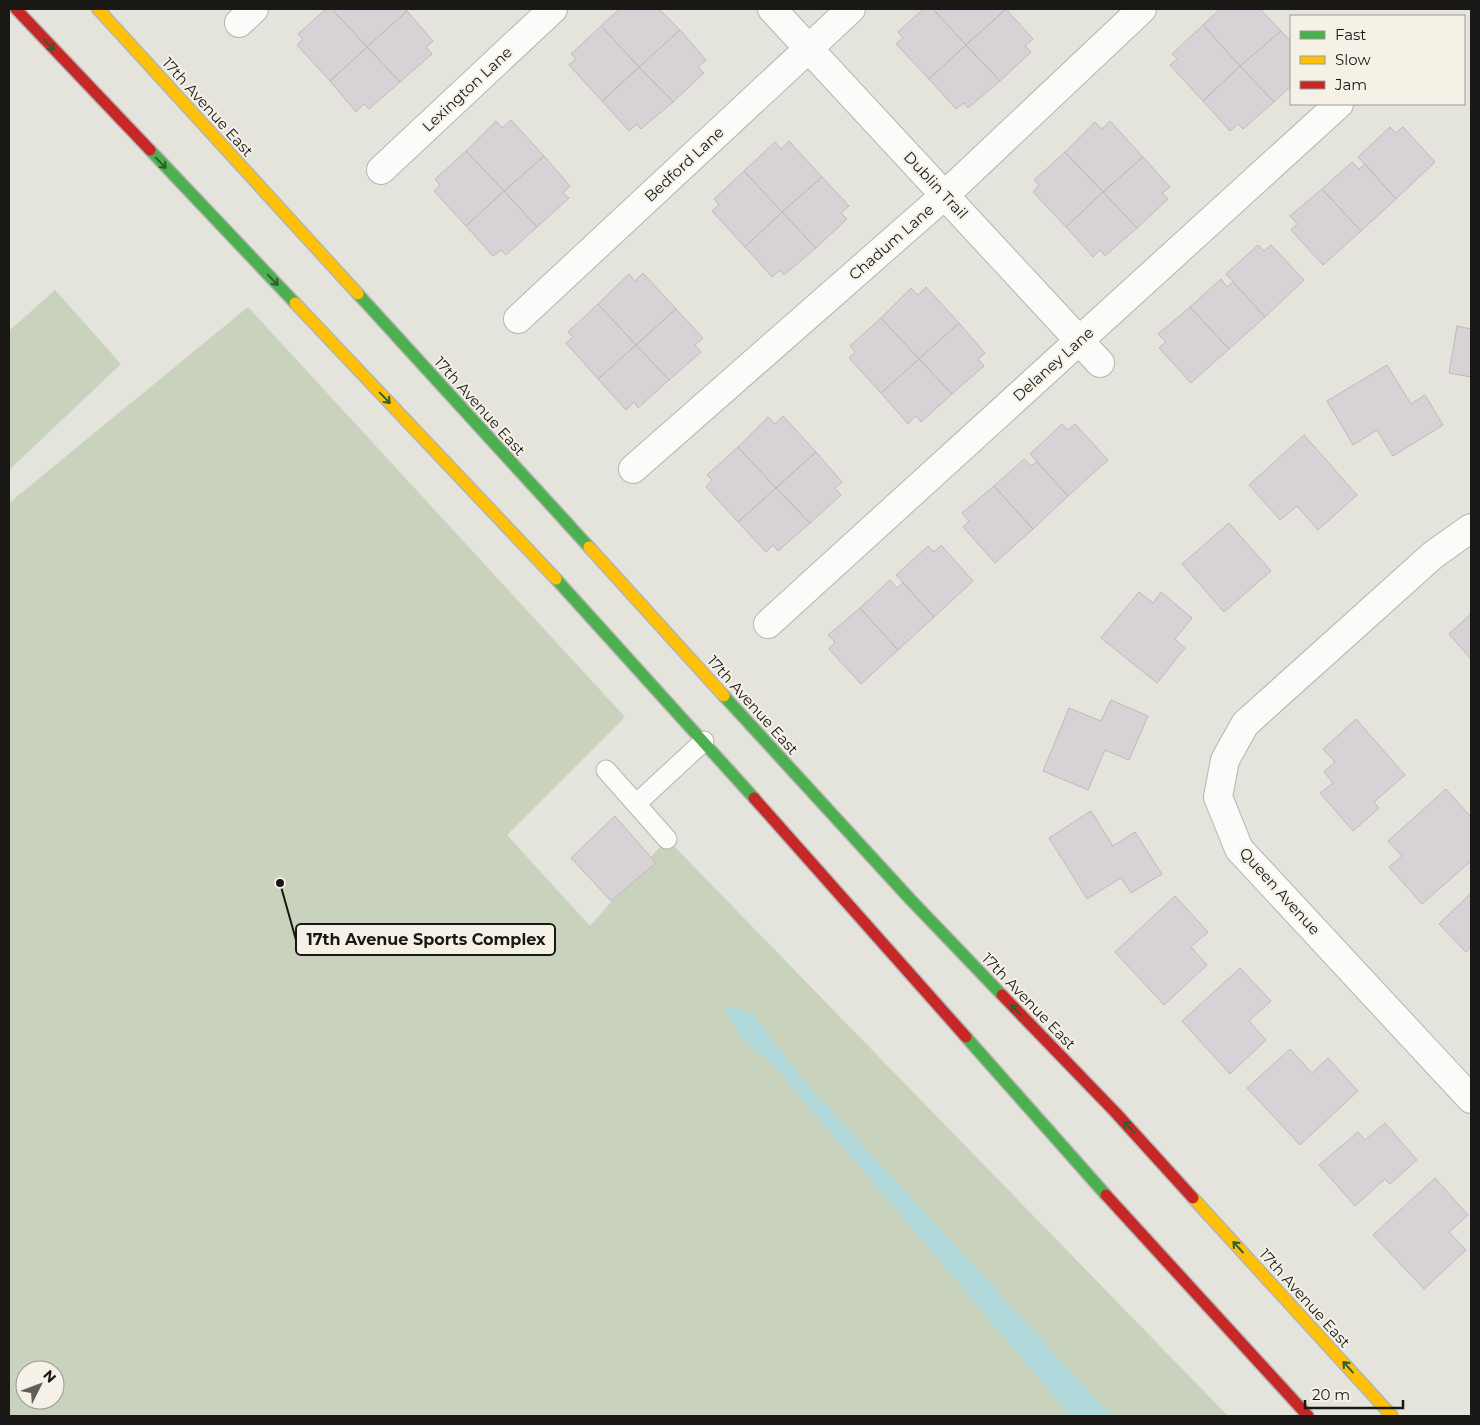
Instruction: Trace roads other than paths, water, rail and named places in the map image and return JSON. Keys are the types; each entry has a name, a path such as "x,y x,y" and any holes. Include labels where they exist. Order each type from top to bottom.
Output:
{"street":[{"path":"16,9 524,544 704,741 1106,1195 1308,1416"},
{"name":"17th Avenue East","path":"98,9 910,899 1115,1112 1392,1416"},
{"name":"Lexington Lane","path":"381,170 553,9"},
{"name":"Dublin Trail","path":"772,9 1100,363"},
{"name":"Bedford Lane","path":"518,320 851,9"},
{"name":"Chadum Lane","path":"633,469 945,195 1142,9"},
{"name":"Delaney Lane","path":"768,624 1338,105"},
{"name":"Queen Avenue","path":"1471,528 1433,555 1245,724 1225,760 1218,797 1239,849 1471,1099"}],"lane":[{"path":"636,804 704,741"},
{"path":"606,770 667,839"}],"water":[{"path":"723,1008 742,1009 753,1014 802,1079 1112,1416 1070,1415 775,1067 742,1038"}],"place":[{"name":"17th Avenue Sports Complex","path":"280,883"}]}
